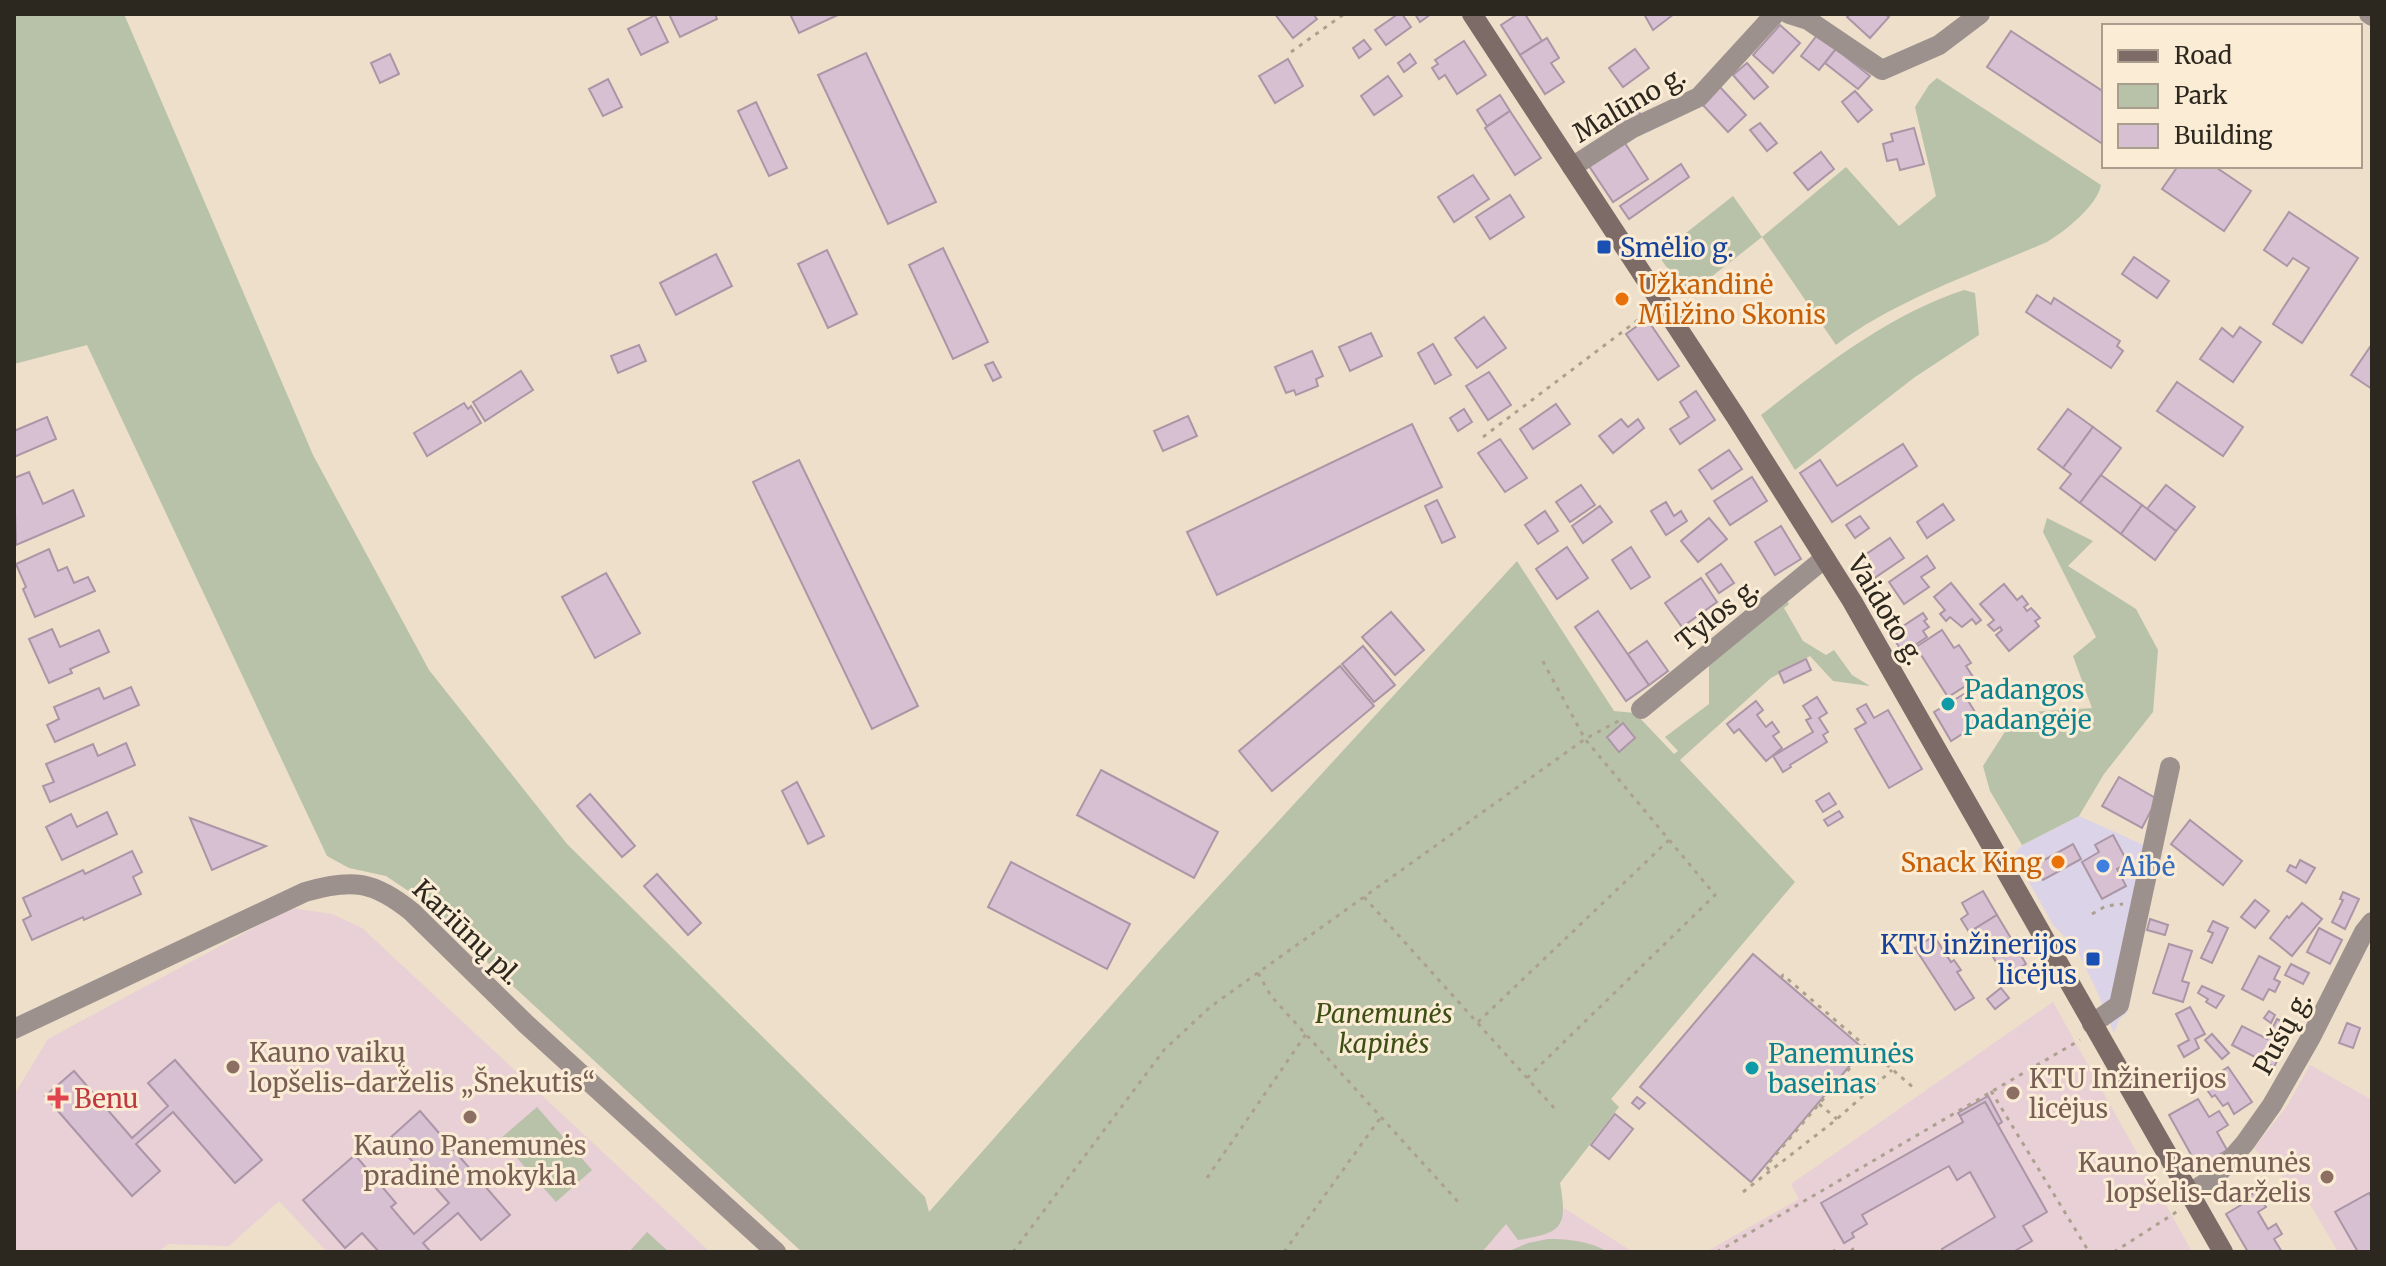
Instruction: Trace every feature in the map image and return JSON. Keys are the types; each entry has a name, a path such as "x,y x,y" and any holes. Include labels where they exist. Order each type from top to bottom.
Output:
{"main road":[{"name":"Vaidoto g.","path":"1472,14 1736,417 1875,640 2223,1252"}],"street":[{"name":"Malūno g.","path":"1572,167 1631,129 1699,97 1775,14"},
{"path":"1789,14 1808,20 1882,70 1939,45 1980,14"},
{"name":"Tylos g.","path":"1641,709 1825,558"},
{"path":"2094,1027 2119,1005 2170,767"},
{"name":"Kariūnų pl.","path":"14,1029 305,892 330,885 363,884 392,896 412,912 526,1024 776,1252"},
{"name":"Pušų g.","path":"2192,1197 2216,1176 2245,1143 2272,1105 2372,922"}],"path":[{"path":"1291,52 1344,14"},
{"path":"1483,437 1660,303"},
{"path":"1527,1078 1715,895 1585,739 1540,656"},
{"path":"1013,1252 1164,1050 1210,1007 1585,739 1641,709"},
{"path":"1477,1023 1669,840"},
{"path":"1364,897 1555,1109"},
{"path":"2092,914 2106,906 2122,904 2139,910"},
{"path":"1258,973 1271,996 1460,1204"},
{"path":"1781,978 1783,975 1915,1089"},
{"path":"1717,1252 1985,1095 2094,1027"},
{"path":"1207,1178 1306,1034"},
{"path":"1770,1171 1766,1166 1867,1048"},
{"path":"1743,1192 1837,1119 1892,1070"},
{"path":"1991,1091 2089,1252"},
{"path":"1985,1095 1985,1102"},
{"path":"1819,1104 1837,1119"},
{"path":"1284,1252 1381,1117"},
{"path":"2114,1252 2192,1197"}],"shaded area":[{"path":"2079,816 2159,852 2128,1011 2119,1020 2114,1033 2076,948 2053,925 2014,855 2022,845"},
{"name":"Kauno vaikų lopšelis-darželis „Šnekutis“","path":"291,908 332,914 362,928 710,1252 327,1252 279,1201 229,1246 168,1244 158,1252 14,1252 14,1095 48,1039"},
{"name":"KTU Inžinerijos licėjus","path":"2053,1002 2192,1252 1706,1252 1799,1199 1791,1184"},
{"name":"Kauno Panemunės lopšelis-darželis","path":"2310,1065 2372,1100 2372,1252 2338,1252 2311,1206 2254,1148 2287,1106"},
{"path":"1564,1208 1633,1252 1482,1252 1506,1223 1560,1225"}],"green space":[{"name":"Panemunės kapinės","path":"14,14 124,14 313,455 429,670 567,844 925,1197 929,1212 1160,950 1517,561 1614,711 1635,713 1674,754 1678,751 1665,737 1709,704 1709,665 1785,598 1789,604 1784,608 1803,641 1826,655 1834,650 1852,675 1870,686 1833,681 1810,656 1771,678 1680,760 1795,882 1611,1099 1619,1107 1560,1183 1562,1219 1553,1231 1518,1240 1506,1224 1482,1252 802,1252 413,894 386,876 349,868 327,856 87,345 14,364"},
{"path":"1937,78 2101,185 2087,209 2047,242 1910,301 1836,345 1762,237 1846,167 1899,226 1936,196 1915,107"},
{"path":"1733,196 1762,237 1687,296 1658,255"},
{"path":"1964,290 1975,293 1979,335 1915,377 1795,470 1761,415 1883,328 1909,313"},
{"path":"2047,518 2093,541 2068,566 2136,609 2158,650 2153,712 2104,774 2079,816 2022,845 1990,791 1983,766 2017,713 2092,708 2073,656 2096,637 2043,532"},
{"path":"537,1107 592,1170 556,1202 500,1139"},
{"path":"647,1232 669,1252 629,1252"},
{"path":"1548,1239 1579,1241 1608,1252 1507,1252"}],"building":[{"path":"669,14 715,14 717,19 680,37"},
{"path":"790,14 840,14 799,33"},
{"path":"1275,14 1313,14 1317,19 1293,38"},
{"path":"1402,14 1411,27 1386,45 1375,30"},
{"path":"1415,14 1431,14 1420,22"},
{"path":"1518,14 1525,14 1542,41 1520,55 1501,25"},
{"path":"1644,14 1674,14 1653,30"},
{"path":"1850,14 1885,14 1889,17 1870,38 1847,17"},
{"path":"655,15 668,42 641,55 628,29"},
{"path":"1780,25 1800,43 1773,73 1753,55"},
{"path":"2011,31 2102,91 2102,144 1987,67"},
{"path":"1818,34 1836,49 1819,70 1801,56"},
{"path":"1547,38 1559,58 1551,63 1564,82 1545,94 1520,55"},
{"path":"1364,40 1371,49 1359,58 1353,48"},
{"path":"1464,41 1486,75 1457,94 1445,75 1439,79 1432,68 1438,64 1435,60"},
{"path":"1635,49 1649,68 1623,87 1609,68"},
{"path":"1836,49 1870,76 1858,89 1825,63"},
{"path":"866,53 936,202 888,224 818,75"},
{"path":"390,54 399,74 380,83 371,63"},
{"path":"1410,54 1416,63 1404,72 1398,63"},
{"path":"1288,59 1303,86 1275,103 1259,76"},
{"path":"1747,63 1768,87 1754,99 1733,75"},
{"path":"1388,76 1402,96 1374,115 1361,96"},
{"path":"608,79 622,107 603,116 589,89"},
{"path":"1719,86 1746,115 1728,132 1701,103"},
{"path":"1855,91 1872,110 1858,122 1842,102"},
{"path":"1500,95 1510,111 1487,126 1477,110"},
{"path":"1629,100 1642,116 1621,131 1609,115"},
{"path":"756,102 787,168 769,176 738,111"},
{"path":"1510,111 1541,158 1515,175 1485,128"},
{"path":"1760,123 1777,143 1767,151 1750,130"},
{"path":"1914,128 1924,164 1900,170 1897,159 1887,161 1883,144 1893,141 1891,134"},
{"path":"1623,140 1648,179 1613,202 1587,163"},
{"path":"1821,152 1834,169 1808,190 1794,173"},
{"path":"1681,164 1689,177 1629,219 1620,206"},
{"path":"2177,168 2217,168 2251,191 2224,231 2162,189"},
{"path":"1473,175 1489,199 1454,222 1438,197"},
{"path":"1510,195 1524,217 1490,239 1476,217"},
{"path":"2289,212 2358,258 2302,343 2273,324 2309,268 2293,258 2287,266 2264,250"},
{"path":"943,248 988,342 953,359 909,265"},
{"path":"827,250 857,314 828,328 798,264"},
{"path":"716,254 732,286 676,315 660,283"},
{"path":"2134,257 2169,281 2157,298 2122,274"},
{"path":"2037,295 2051,304 2054,298 2120,341 2117,346 2123,351 2111,368 2026,312"},
{"path":"1484,317 1506,348 1477,368 1455,338"},
{"path":"1647,319 1679,366 1658,380 1626,334"},
{"path":"2240,327 2261,342 2233,382 2200,359 2222,328 2233,337"},
{"path":"1371,333 1382,356 1350,371 1339,347"},
{"path":"1433,344 1451,375 1435,384 1418,353"},
{"path":"2372,344 2372,389 2351,375"},
{"path":"639,345 646,361 618,373 611,356"},
{"path":"1312,351 1323,376 1316,379 1318,386 1296,395 1294,390 1286,393 1275,367"},
{"path":"993,362 1001,377 993,381 985,365"},
{"path":"521,371 533,390 485,421 473,402"},
{"path":"1489,372 1511,405 1488,420 1466,386"},
{"path":"2177,382 2243,427 2223,456 2157,411"},
{"path":"1696,391 1715,420 1680,444 1670,429 1689,417 1680,402"},
{"path":"464,403 468,409 471,406 481,423 427,456 414,433"},
{"path":"1556,404 1570,424 1533,449 1520,429"},
{"path":"1464,409 1472,422 1458,431 1450,418"},
{"path":"2068,409 2093,427 2063,468 2038,449"},
{"path":"1188,416 1197,436 1163,451 1154,431"},
{"path":"47,417 56,439 14,457 14,431"},
{"path":"1621,419 1628,427 1638,419 1644,428 1613,453 1599,436"},
{"path":"1412,424 1442,487 1217,595 1187,532"},
{"path":"2093,427 2121,448 2080,503 2060,488 2071,474 2063,468"},
{"path":"1500,439 1527,478 1505,492 1478,453"},
{"path":"1903,444 1917,466 1832,522 1800,473 1820,460 1837,486"},
{"path":"1729,450 1742,469 1712,489 1699,470"},
{"path":"799,460 918,706 872,729 753,482"},
{"path":"29,472 43,504 73,490 84,516 16,545 14,478"},
{"path":"2101,475 2142,505 2121,534 2080,503"},
{"path":"1752,477 1767,501 1730,525 1714,501"},
{"path":"1581,485 1595,505 1570,522 1556,502"},
{"path":"2166,485 2195,507 2176,531 2147,509"},
{"path":"1437,500 1455,537 1442,543 1425,506"},
{"path":"1666,502 1674,516 1681,511 1687,521 1666,535 1651,511"},
{"path":"1943,504 1954,520 1927,538 1917,522"},
{"path":"2142,505 2176,531 2155,560 2121,534"},
{"path":"1600,506 1612,522 1583,543 1572,526"},
{"path":"1545,511 1558,531 1538,544 1525,525"},
{"path":"1860,516 1869,528 1855,538 1846,525"},
{"path":"1709,518 1727,539 1698,562 1681,541"},
{"path":"1781,526 1801,559 1775,575 1755,542"},
{"path":"1890,538 1904,558 1870,581 1856,561"},
{"path":"1567,547 1588,578 1557,599 1536,569"},
{"path":"1631,547 1650,577 1631,589 1612,560"},
{"path":"49,549 58,571 67,567 74,583 88,577 95,591 35,617 16,564"},
{"path":"1927,556 1935,568 1921,577 1929,587 1904,604 1889,582"},
{"path":"1721,564 1734,583 1719,593 1706,574"},
{"path":"606,573 640,633 595,658 562,597"},
{"path":"1701,578 1717,602 1682,627 1665,603"},
{"path":"1951,583 1981,620 1976,624 1972,619 1962,627 1950,617 1946,621 1940,614 1945,610 1934,597"},
{"path":"2004,584 2017,600 2022,596 2028,604 2024,607 2027,611 2031,608 2040,618 2035,621 2039,626 2009,651 1996,635 2002,630 2000,627 1994,631 1988,625 1994,620 1980,604"},
{"path":"1598,611 1649,685 1626,701 1575,627"},
{"path":"1391,612 1424,650 1395,675 1362,637"},
{"path":"1923,613 1929,627 1923,631 1927,637 1903,653 1891,634"},
{"path":"52,629 60,647 99,630 109,652 70,669 72,673 49,683 29,639"},
{"path":"1942,630 1954,648 1959,645 1971,663 1966,666 1975,680 1948,697 1916,647"},
{"path":"1647,641 1668,671 1649,685 1628,654"},
{"path":"1363,646 1395,685 1374,702 1342,664"},
{"path":"1806,659 1811,670 1784,683 1779,672"},
{"path":"1340,666 1374,706 1272,791 1239,751"},
{"path":"131,687 139,705 55,742 47,725 59,719 54,707 99,688 104,699"},
{"path":"1964,694 1981,722 1951,741 1934,712"},
{"path":"1817,697 1827,713 1819,718 1828,732 1823,735 1827,742 1783,772 1773,756 1813,732 1806,720 1811,718 1803,706"},
{"path":"1756,701 1763,710 1757,715 1766,727 1772,722 1779,732 1773,736 1782,748 1766,761 1739,729 1734,733 1727,724"},
{"path":"1866,704 1874,718 1888,710 1922,769 1889,788 1855,729 1866,723 1857,709"},
{"path":"1623,723 1635,738 1619,752 1607,737"},
{"path":"126,743 135,765 50,802 43,786 54,782 46,764 93,744 98,756"},
{"path":"1101,770 1218,832 1194,878 1077,815"},
{"path":"2119,777 2157,799 2142,828 2102,806"},
{"path":"797,782 824,836 808,844 782,791"},
{"path":"1829,793 1836,804 1823,812 1816,801"},
{"path":"590,794 635,846 622,857 577,806"},
{"path":"1839,811 1843,817 1828,826 1824,820"},
{"path":"107,812 117,834 62,860 46,827 71,814 77,827"},
{"path":"190,818 266,846 212,870"},
{"path":"2190,820 2242,861 2223,885 2171,844"},
{"name":"Aibė","path":"2113,835 2128,863 2117,869 2126,886 2102,899 2082,862 2099,852 2095,845"},
{"name":"Snack King","path":"2073,844 2081,859 2043,880 2035,865"},
{"path":"132,851 142,872 133,877 141,894 32,940 23,920 31,916 23,898 83,870 85,874"},
{"path":"2300,860 2315,868 2306,883 2287,871 2290,865 2296,868"},
{"path":"1011,862 1130,924 1107,969 988,907"},
{"path":"657,874 701,923 688,935 644,886"},
{"path":"1983,891 1997,915 1969,932 1961,919 1968,914 1962,903"},
{"path":"2343,892 2359,899 2345,929 2332,922 2343,900 2340,899"},
{"path":"2255,900 2269,911 2255,928 2241,917"},
{"path":"2302,903 2322,919 2292,956 2270,938"},
{"path":"1997,915 2012,940 2016,937 2020,944 2016,947 2026,964 2005,977 1976,928"},
{"path":"2150,919 2168,925 2165,935 2147,930"},
{"path":"2213,921 2228,928 2212,963 2201,958 2213,933 2208,931"},
{"path":"2319,928 2342,940 2330,964 2307,952"},
{"path":"1934,936 1951,962 1954,960 1961,970 1957,972 1974,998 1955,1010 1915,948"},
{"path":"2169,944 2192,951 2182,981 2189,983 2183,1002 2153,993"},
{"name":"Panemunės baseinas","path":"1753,954 1864,1049 1751,1182 1640,1087"},
{"path":"2259,956 2280,967 2274,979 2280,982 2275,992 2269,989 2263,1000 2242,989"},
{"path":"2291,964 2309,973 2303,984 2285,975"},
{"path":"2202,986 2224,996 2216,1008 2198,993"},
{"path":"2001,988 2009,998 1995,1009 1987,999"},
{"path":"2190,1007 2205,1034 2195,1039 2199,1048 2184,1057 2178,1046 2189,1040 2176,1014"},
{"path":"2269,1011 2275,1015 2271,1023 2264,1018"},
{"path":"2277,1019 2294,1028 2274,1067 2232,1045 2242,1026 2267,1039"},
{"path":"2347,1023 2360,1028 2353,1048 2339,1043"},
{"path":"2212,1034 2229,1053 2222,1059 2205,1040"},
{"path":"175,1060 262,1160 235,1183 173,1112 136,1144 160,1171 132,1196 45,1096 74,1071 132,1138 168,1106 148,1083"},
{"path":"2228,1067 2252,1102 2234,1114 2228,1103 2223,1106 2205,1087 2213,1081 2211,1078"},
{"path":"1988,1096 2002,1122 1998,1125 1985,1102 1960,1116 1958,1113"},
{"path":"1637,1097 1645,1103 1639,1109 1632,1103"},
{"path":"2198,1099 2209,1117 2219,1111 2228,1125 2217,1132 2227,1150 2198,1167 2169,1115"},
{"path":"1985,1102 2047,1212 2023,1226 2032,1241 2013,1252 1943,1252 1942,1249 1995,1217 1970,1172 1957,1180 1949,1166 1862,1215 1867,1224 1852,1233 1854,1237 1844,1243 1821,1203 1963,1122 1960,1116"},
{"path":"420,1111 510,1215 481,1240 458,1213 423,1243 431,1252 379,1252 362,1233 345,1248 303,1200 355,1155 396,1203 391,1207 414,1234 449,1203 391,1137"},
{"path":"1615,1114 1633,1129 1609,1159 1591,1145"},
{"path":"2260,1189 2264,1195 2260,1198 2266,1207 2258,1212 2268,1229 2276,1224 2282,1234 2274,1239 2282,1252 2248,1252 2226,1214 2251,1199 2249,1196"},
{"path":"2369,1193 2372,1198 2372,1252 2358,1252 2335,1212"}],"place":[{"name":"Smėlio g.","path":"1604,247"},
{"name":"Užkandinė Milžino Skonis","path":"1622,299"},
{"name":"Padangos padangėje","path":"1948,704"},
{"name":"Snack King","path":"2058,862"},
{"name":"Aibė","path":"2103,866"},
{"name":"KTU inžinerijos licėjus","path":"2093,959"},
{"name":"Kauno vaikų lopšelis-darželis „Šnekutis“","path":"233,1067"},
{"name":"Panemunės baseinas","path":"1752,1068"},
{"name":"KTU Inžinerijos licėjus","path":"2013,1093"},
{"name":"Benu","path":"58,1098"},
{"name":"Kauno Panemunės pradinė mokykla","path":"470,1117"},
{"name":"Kauno Panemunės lopšelis-darželis","path":"2327,1177"}]}
